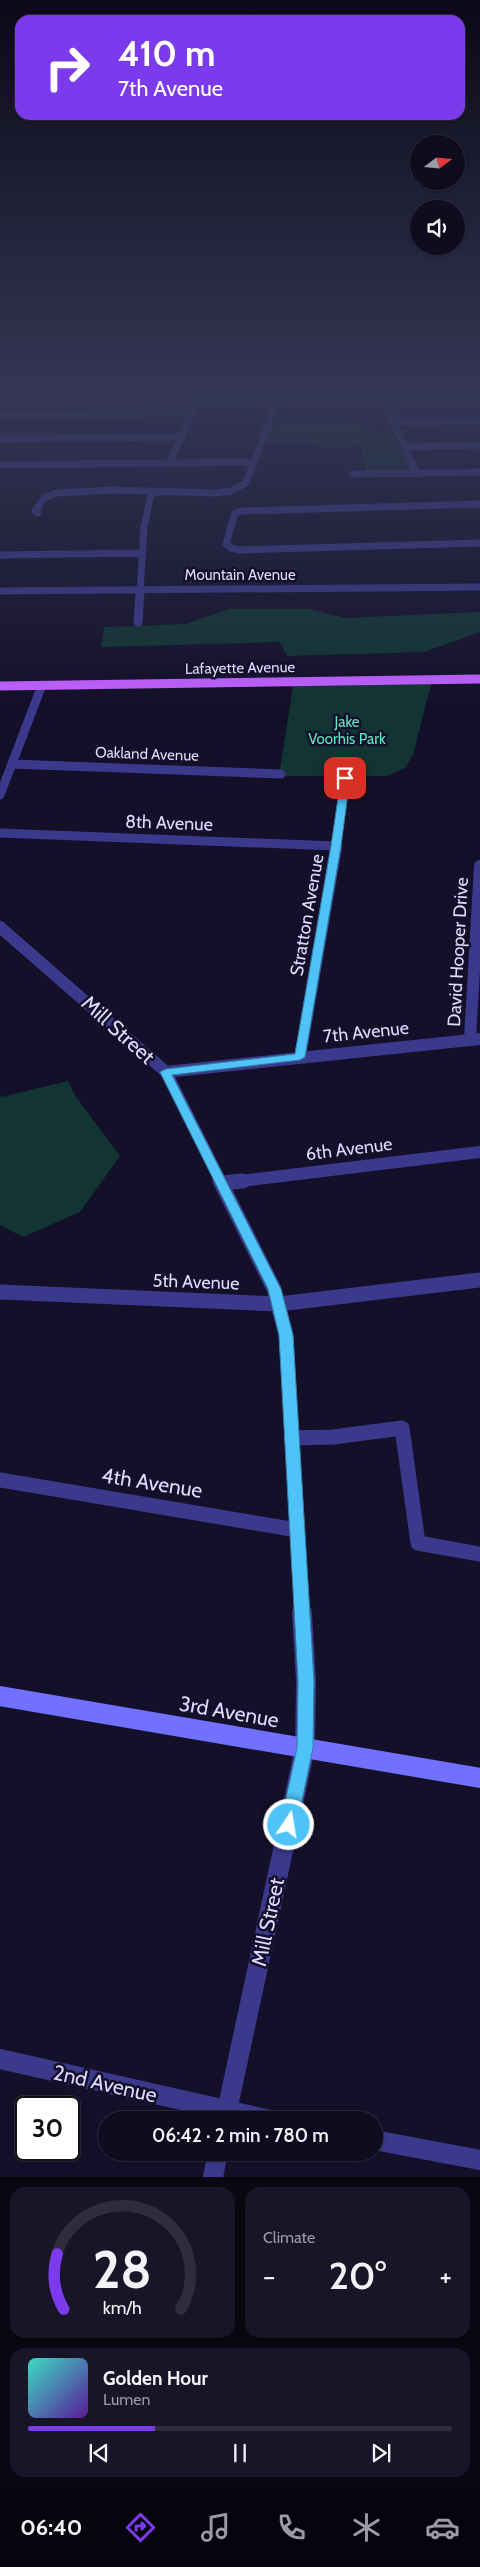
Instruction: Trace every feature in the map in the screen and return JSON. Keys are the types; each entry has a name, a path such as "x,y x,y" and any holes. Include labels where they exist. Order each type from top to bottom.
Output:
{"main road":[{"name":"Lafayette Avenue","path":"0,686 480,679"},
{"name":"3rd Avenue","path":"0,1696 480,1778"}],"street":[{"path":"38,513 35,511 45,498"},
{"path":"138,622 144,527 150,498"},
{"path":"480,504 244,511 235,514 227,546 241,550 480,543"},
{"path":"0,555 142,554"},
{"name":"Mountain Avenue","path":"0,591 141,589 363,590 480,587"},
{"path":"0,795 42,685"},
{"name":"Oakland Avenue","path":"12,764 281,774"},
{"name":"Stratton Avenue","path":"300,1057 336,846 345,778"},
{"name":"8th Avenue","path":"0,833 336,846"},
{"name":"David Hooper Drive","path":"475,1039 480,866"},
{"name":"Mill Street","path":"0,927 166,1072 274,1289 286,1335 306,1681 305,1748 227,2111"},
{"name":"7th Avenue","path":"166,1072 475,1039"},
{"name":"6th Avenue","path":"222,1183 480,1152"},
{"name":"5th Avenue","path":"0,1292 279,1304 480,1280"},
{"path":"291,1438 333,1437 402,1428 418,1543 480,1554"},
{"name":"4th Avenue","path":"0,1480 298,1530"},
{"name":"2nd Avenue","path":"0,2059 206,2111"},
{"path":"383,2142 480,2160"},
{"path":"213,2177 216,2161"}],"green space":[{"path":"229,609 310,609 344,618 480,612 480,632 424,652 287,656 280,642 101,647 104,627 186,624"},
{"name":"Jake Voorhis Park","path":"431,684 413,755 405,768 388,776 279,776 293,686"},
{"path":"68,1081 76,1097 120,1156 80,1212 23,1237 0,1225 0,1095 2,1097"}],"route":[{"path":"289,1825 305,1748 306,1681 286,1335 274,1289 166,1072 300,1057 336,846 345,778"}]}
